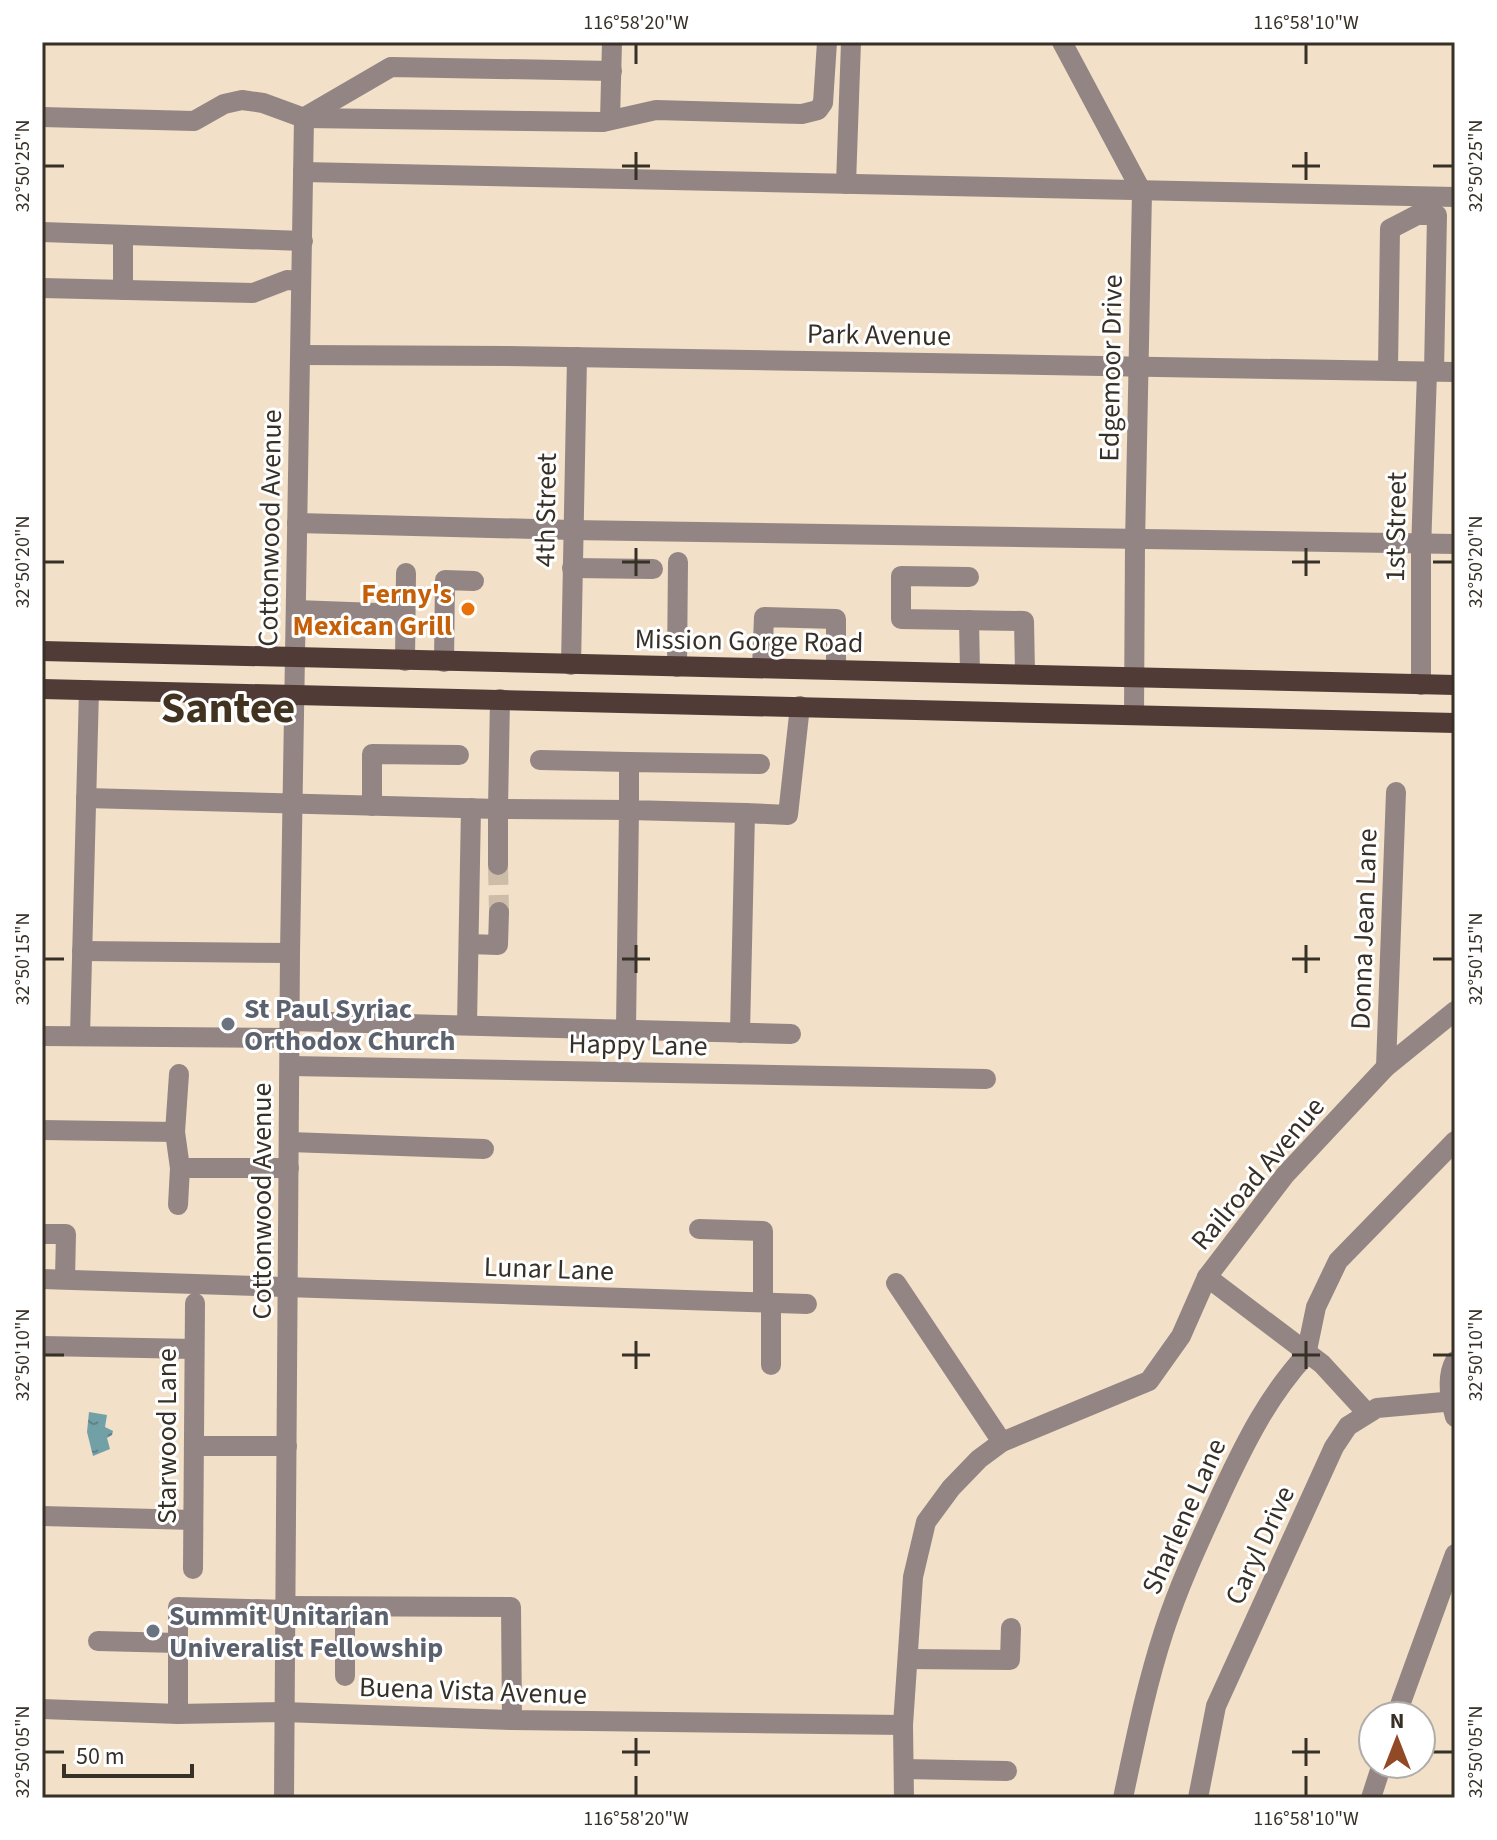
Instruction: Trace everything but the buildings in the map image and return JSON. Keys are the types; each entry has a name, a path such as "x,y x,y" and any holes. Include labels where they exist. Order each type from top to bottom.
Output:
{"main road":[{"name":"Mission Gorge Road","path":"42,651 1455,685"},
{"path":"42,689 1455,723"}],"street":[{"path":"610,120 612,42"},
{"path":"42,117 194,121 224,104 242,100 263,103 304,118 603,122 656,110 811,113 823,103 827,42"},
{"path":"846,184 851,42"},
{"name":"Edgemoor Drive","path":"1062,42 1142,192 1134,715"},
{"path":"304,118 391,67 612,71"},
{"name":"Cottonwood Avenue","path":"284,1798 290,953 304,118"},
{"path":"303,172 1455,197"},
{"name":"1st Street","path":"1388,369 1390,229 1417,215 1437,215 1439,372 1422,542 1421,685"},
{"path":"42,232 303,241"},
{"path":"123,235 123,290"},
{"path":"42,288 253,293 287,280 301,281"},
{"name":"Park Avenue","path":"301,355 1439,372"},
{"name":"4th Street","path":"571,665 577,357"},
{"path":"297,523 1455,544"},
{"path":"677,667 678,562"},
{"path":"572,568 653,569"},
{"path":"405,661 406,573"},
{"path":"969,577 901,576 901,619 1024,621 1025,673"},
{"path":"444,662 445,580 474,581"},
{"path":"296,610 404,614"},
{"path":"762,668 764,617 836,619 836,670"},
{"path":"969,620 970,673"},
{"path":"80,1036 89,690"},
{"path":"498,865 500,699"},
{"path":"86,798 788,815 800,706"},
{"path":"372,806 372,754 459,755"},
{"path":"540,760 760,764"},
{"path":"626,1029 629,762"},
{"name":"Donna Jean Lane","path":"1386,1067 1396,792"},
{"path":"467,1024 471,808"},
{"path":"740,1033 745,813"},
{"path":"469,944 498,945 499,912"},
{"path":"82,951 290,953"},
{"name":"Railroad Avenue","path":"904,1798 903,1725 913,1577 926,1522 951,1488 979,1459 1002,1442 1149,1381 1181,1336 1207,1277 1285,1175 1386,1067 1455,1011"},
{"path":"42,1036 467,1024 791,1034"},
{"name":"Happy Lane","path":"290,1066 986,1079"},
{"path":"178,1205 180,1168 175,1132 179,1074"},
{"path":"42,1130 175,1132"},
{"path":"1306,1355 1316,1307 1338,1261 1455,1141"},
{"path":"290,1142 484,1149"},
{"path":"180,1168 289,1168"},
{"path":"699,1229 763,1231 771,1365"},
{"path":"42,1234 66,1234 65,1279"},
{"path":"1207,1277 1306,1355 1322,1364 1367,1413 1377,1408 1454,1407 1451,1369 1455,1361"},
{"name":"Lunar Lane","path":"42,1279 807,1304"},
{"path":"896,1283 1002,1442"},
{"name":"Starwood Lane","path":"193,1569 195,1303"},
{"path":"42,1346 194,1349"},
{"name":"Sharlene Lane","path":"1123,1798 1149,1681 1187,1567 1240,1454 1281,1381 1306,1355"},
{"name":"Caryl Drive","path":"1198,1798 1216,1706 1334,1447 1348,1426 1367,1413"},
{"path":"194,1446 287,1446"},
{"path":"42,1516 193,1520"},
{"path":"1402,1700 1455,1554"},
{"path":"178,1714 178,1607 511,1607 512,1720"},
{"path":"345,1607 345,1676"},
{"path":"908,1659 1010,1660 1011,1628"},
{"path":"98,1641 178,1643"},
{"name":"Buena Vista Avenue","path":"42,1709 178,1714 284,1712 512,1720 903,1725"},
{"path":"904,1769 1007,1771"}],"water":[{"path":"89,1412 107,1415 105,1427 113,1431 107,1438 110,1449 93,1456 87,1432"}],"tunnel":[{"path":"498,865 499,912"}],"place":[{"name":"Ferny's Mexican Grill","path":"468,609"},
{"name":"St Paul Syriac Orthodox Church","path":"228,1024"},
{"name":"Summit Unitarian Univeralist Fellowship","path":"153,1631"}],"district":[{"name":"Santee","path":"228,707"}]}
